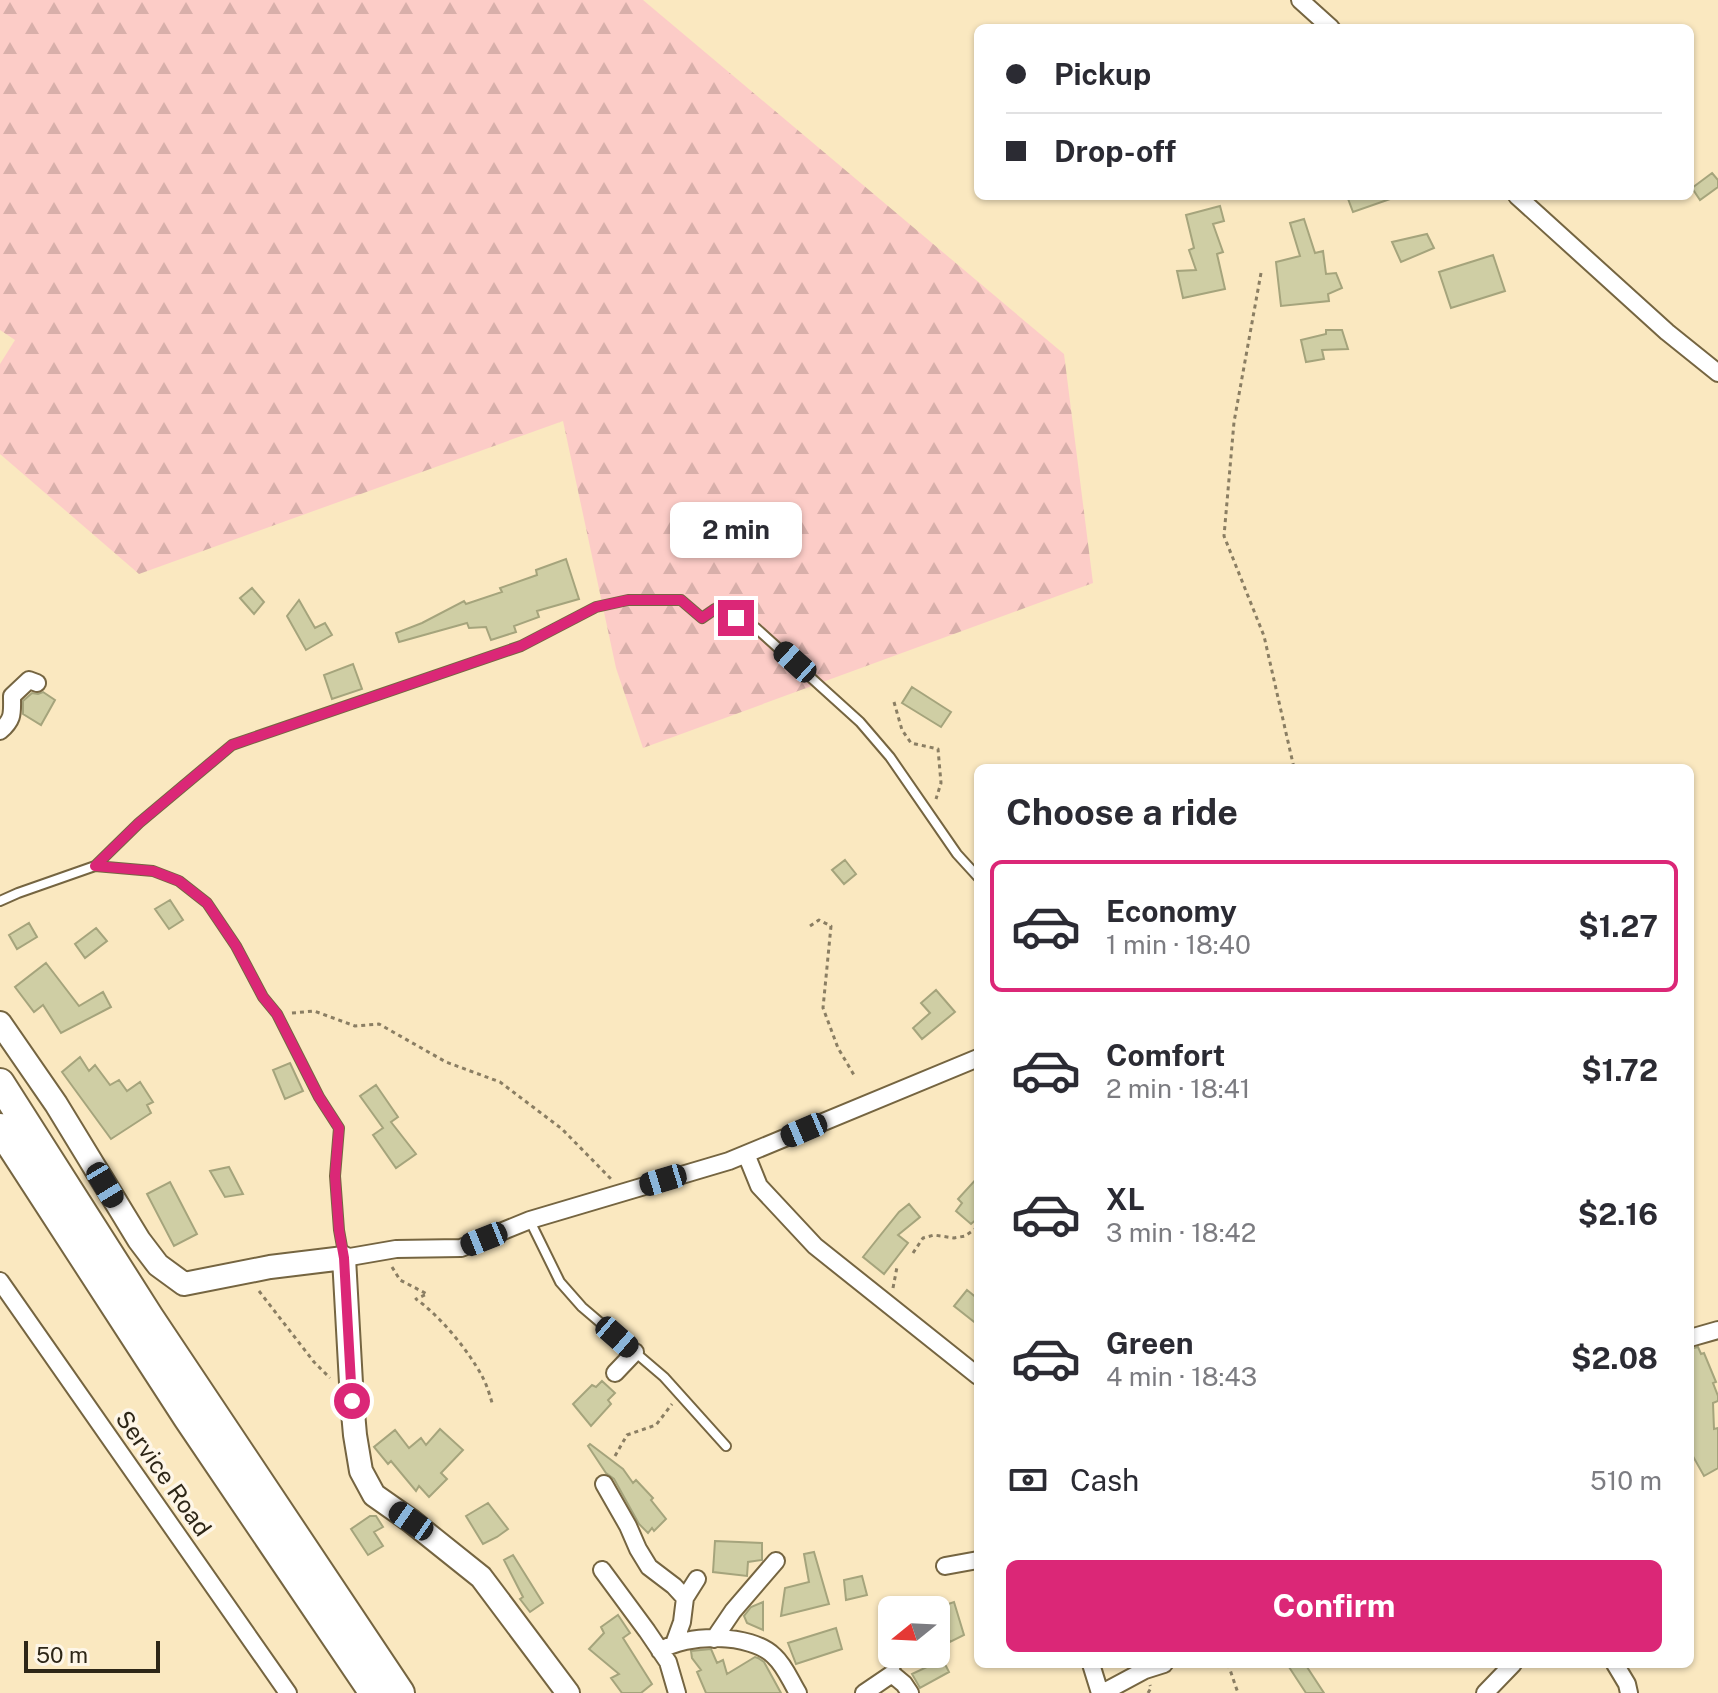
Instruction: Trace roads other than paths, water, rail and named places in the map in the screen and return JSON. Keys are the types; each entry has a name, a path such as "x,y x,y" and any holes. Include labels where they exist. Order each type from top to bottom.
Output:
{"highway":[{"path":"0,1083 149,1317 400,1693"},
{"path":"0,1128 188,1418 374,1693"}],"street":[{"path":"1300,0 1327,24"},
{"path":"1521,200 1667,332 1718,373"},
{"path":"0,731 12,715 12,696 29,680 37,683"},
{"path":"0,1023 56,1104 139,1240 158,1265 184,1284 270,1267 396,1249 461,1248 530,1220 729,1161 974,1060"},
{"path":"746,1154 759,1186 815,1246 974,1373"},
{"path":"344,1258 352,1401 361,1471 374,1495 481,1577 568,1693"},
{"name":"Service Road","path":"0,1281 288,1693"},
{"path":"1694,1337 1718,1330"},
{"path":"615,1373 635,1352"},
{"path":"604,1484 649,1567 685,1598"},
{"path":"714,1639 733,1611 776,1561"},
{"path":"945,1566 974,1561"},
{"path":"602,1570 667,1648"},
{"path":"677,1693 667,1648 682,1622 685,1598 697,1579"},
{"path":"667,1648 696,1639 753,1643 772,1653 787,1670 798,1693"},
{"path":"1092,1668 1101,1693 1151,1668"},
{"path":"1485,1693 1509,1668"},
{"path":"1617,1668 1629,1693"},
{"path":"864,1693 892,1674 910,1693"}],"lane":[{"path":"95,866 139,823 232,745 521,646 596,607 628,600 681,600 702,618 715,609 756,628 860,722 890,757 957,854 974,873"},
{"path":"0,901 95,866 153,871 179,881 207,903 236,946 263,997 277,1014 319,1097 339,1128 335,1176 344,1258"},
{"path":"530,1220 560,1282 582,1307 664,1377 726,1446"},
{"path":"892,1674 895,1668"}]}
